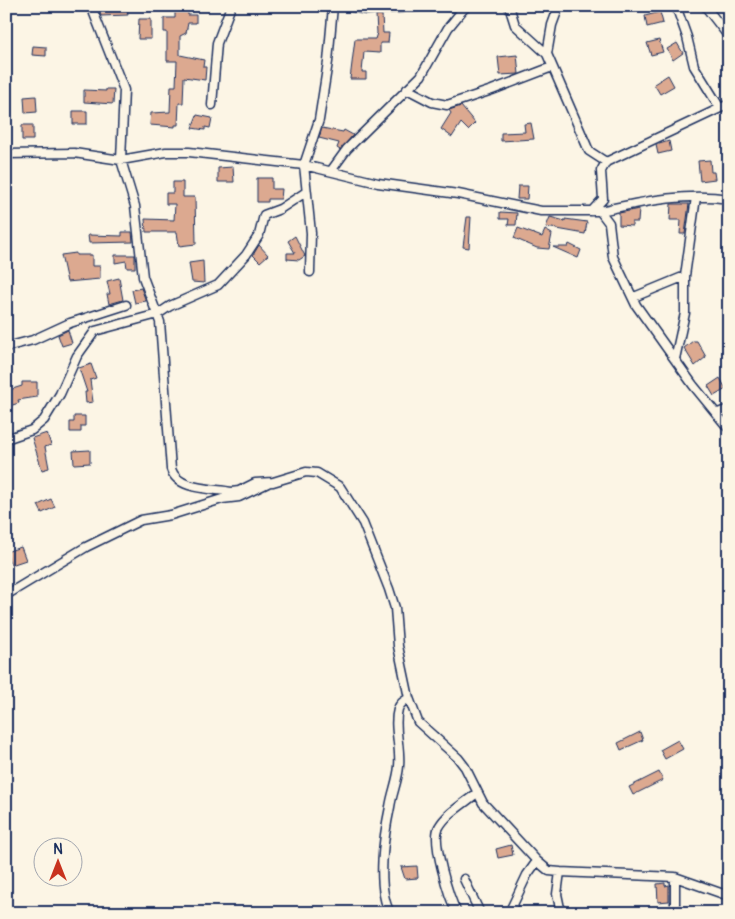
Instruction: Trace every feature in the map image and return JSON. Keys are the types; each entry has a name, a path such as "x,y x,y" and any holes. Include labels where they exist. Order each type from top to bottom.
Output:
{"street":[{"path":"91,6 124,90 121,160 135,206 143,277 158,314 171,469 174,476 184,484 232,492 239,491 255,483 269,482"},
{"path":"212,105 217,43 231,6"},
{"path":"310,272 311,233 304,165 319,120 328,62 332,6"},
{"path":"348,6 366,10 428,6"},
{"path":"446,6 465,7"},
{"path":"509,6 515,24 547,54 588,151 606,162"},
{"path":"547,54 552,26 559,6"},
{"path":"676,6 688,37 694,66 720,108"},
{"path":"705,6 729,37"},
{"path":"331,171 347,149 421,76 448,28 465,7"},
{"path":"407,89 432,102 447,105 552,67"},
{"path":"592,211 604,199 601,171 606,162 729,104"},
{"path":"6,154 74,153 121,160 178,151 304,165 378,183 458,194 541,210 600,211 654,200 696,197 729,199"},
{"path":"6,439 32,430 44,420 60,394 77,356 95,331 158,314 170,306 218,285 246,255 259,235 264,215 280,209 306,192"},
{"path":"675,359 685,312 685,276 696,197"},
{"path":"600,211 609,223 613,258 634,297 636,305 693,385 718,413 729,429"},
{"path":"634,297 685,276"},
{"path":"6,347 33,340 70,323 126,305"},
{"path":"718,413 729,409"},
{"path":"6,595 86,547 133,524 171,515 204,504 238,497 269,482 306,472 317,473 340,487 362,520 395,608 398,646 409,698 418,722 458,758 465,767 482,803 537,861 549,871 675,877 729,896"},
{"path":"390,913 383,886 384,847 389,808 399,765 398,708 401,703 409,698"},
{"path":"457,913 451,902 444,878 437,834 444,821 477,793"},
{"path":"509,913 527,875 537,861"},
{"path":"560,872 558,894 561,913"},
{"path":"675,877 675,913"},
{"path":"464,879 480,913"}],"building":[{"path":"121,6 127,6 128,15 101,16 99,11 121,8"},
{"path":"177,6 188,6 188,15 196,15 196,23 188,23 186,33 180,36 180,55 204,60 203,67 206,67 205,80 184,77 183,103 179,103 178,125 175,125 175,127 150,125 151,113 170,112 171,86 176,86 177,61 167,61 167,32 164,32 164,18 175,18 175,8"},
{"path":"660,12 663,23 647,27 645,16"},
{"path":"376,15 382,15 383,33 389,33 388,43 380,43 380,53 364,52 362,72 366,72 366,79 350,79 355,39 375,39 377,33"},
{"path":"139,19 151,19 151,39 138,39"},
{"path":"659,40 663,52 651,55 647,43"},
{"path":"677,43 683,53 673,60 667,49"},
{"path":"33,46 46,47 46,56 32,55"},
{"path":"517,55 519,74 500,75 498,57"},
{"path":"668,75 674,86 660,94 654,84"},
{"path":"106,89 114,89 113,104 84,102 84,90 106,91"},
{"path":"36,96 37,112 25,113 24,97"},
{"path":"461,106 475,123 468,130 461,123 452,137 441,129 451,113 449,110"},
{"path":"73,111 87,111 87,124 73,124"},
{"path":"197,115 212,118 210,128 205,127 205,130 192,128"},
{"path":"531,123 534,139 501,141 501,133 525,132 524,124"},
{"path":"22,125 33,125 33,140 22,140"},
{"path":"322,128 343,132 344,130 353,135 340,150 337,148 339,143 319,138"},
{"path":"669,141 671,151 658,154 656,145"},
{"path":"710,160 711,172 714,172 715,179 700,181 698,161"},
{"path":"233,167 234,182 218,182 218,168"},
{"path":"257,178 272,178 272,189 282,189 281,199 268,199 268,202 257,202"},
{"path":"173,182 183,182 183,197 195,197 196,244 179,246 177,232 146,232 145,219 174,220 175,204 166,204 166,193 173,193"},
{"path":"518,186 528,186 527,199 517,199"},
{"path":"671,204 689,204 685,234 680,234 681,220 670,220"},
{"path":"639,209 638,222 632,222 632,226 619,225 619,213"},
{"path":"500,212 517,213 516,225 508,225 509,219 500,219"},
{"path":"467,217 471,217 469,248 463,247"},
{"path":"550,217 565,221 565,219 587,222 585,234 546,227"},
{"path":"518,228 542,237 545,230 552,234 549,249 537,248 514,238"},
{"path":"122,232 132,232 133,242 89,243 88,235 122,236"},
{"path":"295,236 305,256 299,260 287,259 287,253 295,253 288,241"},
{"path":"569,244 581,250 578,258 553,247 568,247"},
{"path":"259,245 268,255 260,262 253,255"},
{"path":"76,253 76,255 92,255 92,266 100,266 100,279 67,282 61,255"},
{"path":"115,255 135,255 135,268 127,268 126,261 115,263"},
{"path":"203,261 204,283 192,282 189,263"},
{"path":"119,278 123,300 109,304 107,294 110,294 107,281"},
{"path":"141,288 146,301 135,303 132,290"},
{"path":"68,330 72,343 62,346 58,335"},
{"path":"693,341 697,341 706,357 695,366 684,348"},
{"path":"91,364 96,378 90,380 93,402 86,403 85,392 87,392 79,368"},
{"path":"720,378 726,389 714,396 708,386"},
{"path":"22,382 37,382 37,397 18,400 19,403 6,407 6,391 22,386"},
{"path":"74,416 85,416 85,426 81,426 81,432 70,432 70,422 74,422"},
{"path":"47,433 51,445 45,447 49,468 42,470 32,438"},
{"path":"90,450 90,463 74,464 73,451"},
{"path":"51,499 55,507 42,513 38,505"},
{"path":"21,547 26,560 11,565 6,552"},
{"path":"640,732 643,740 621,750 618,743"},
{"path":"678,740 683,749 665,759 660,750"},
{"path":"659,772 663,780 633,795 629,787"},
{"path":"511,845 513,855 498,858 496,849"},
{"path":"417,866 418,878 405,879 401,867"},
{"path":"665,883 665,886 669,885 669,901 658,902 657,884"}]}
